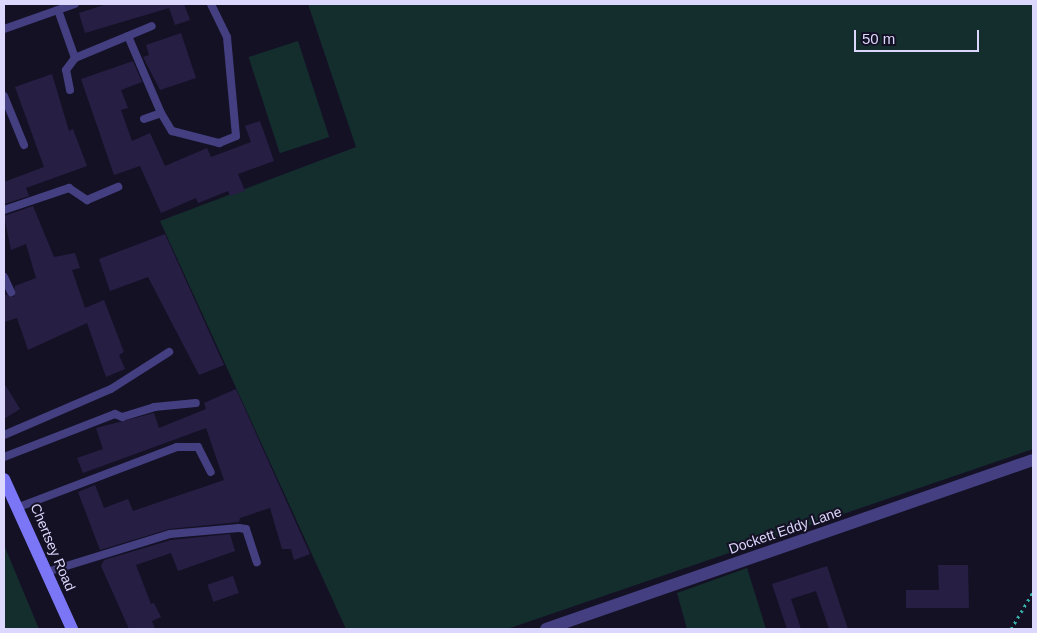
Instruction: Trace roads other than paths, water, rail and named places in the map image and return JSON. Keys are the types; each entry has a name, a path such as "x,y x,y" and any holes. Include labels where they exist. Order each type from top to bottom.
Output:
{"main road":[{"name":"Chertsey Road","path":"4,479 19,507 72,629"}],"street":[{"name":"Dockett Eddy Lane","path":"546,629 1033,460"}],"lane":[{"path":"4,29 75,4"},
{"path":"128,36 161,113 172,131 219,143 236,136 227,37 211,4"},
{"path":"58,10 75,58"},
{"path":"70,90 66,70 75,58 152,26"},
{"path":"4,96 24,145"},
{"path":"144,120 161,113"},
{"path":"4,210 69,188 87,200 118,187"},
{"path":"4,277 11,292"},
{"path":"4,435 111,389 170,352"},
{"path":"4,457 115,414 122,417 154,407 196,404"},
{"path":"19,507 177,447 198,447 212,472"},
{"path":"47,572 170,534 239,528 246,529 257,562"}]}
